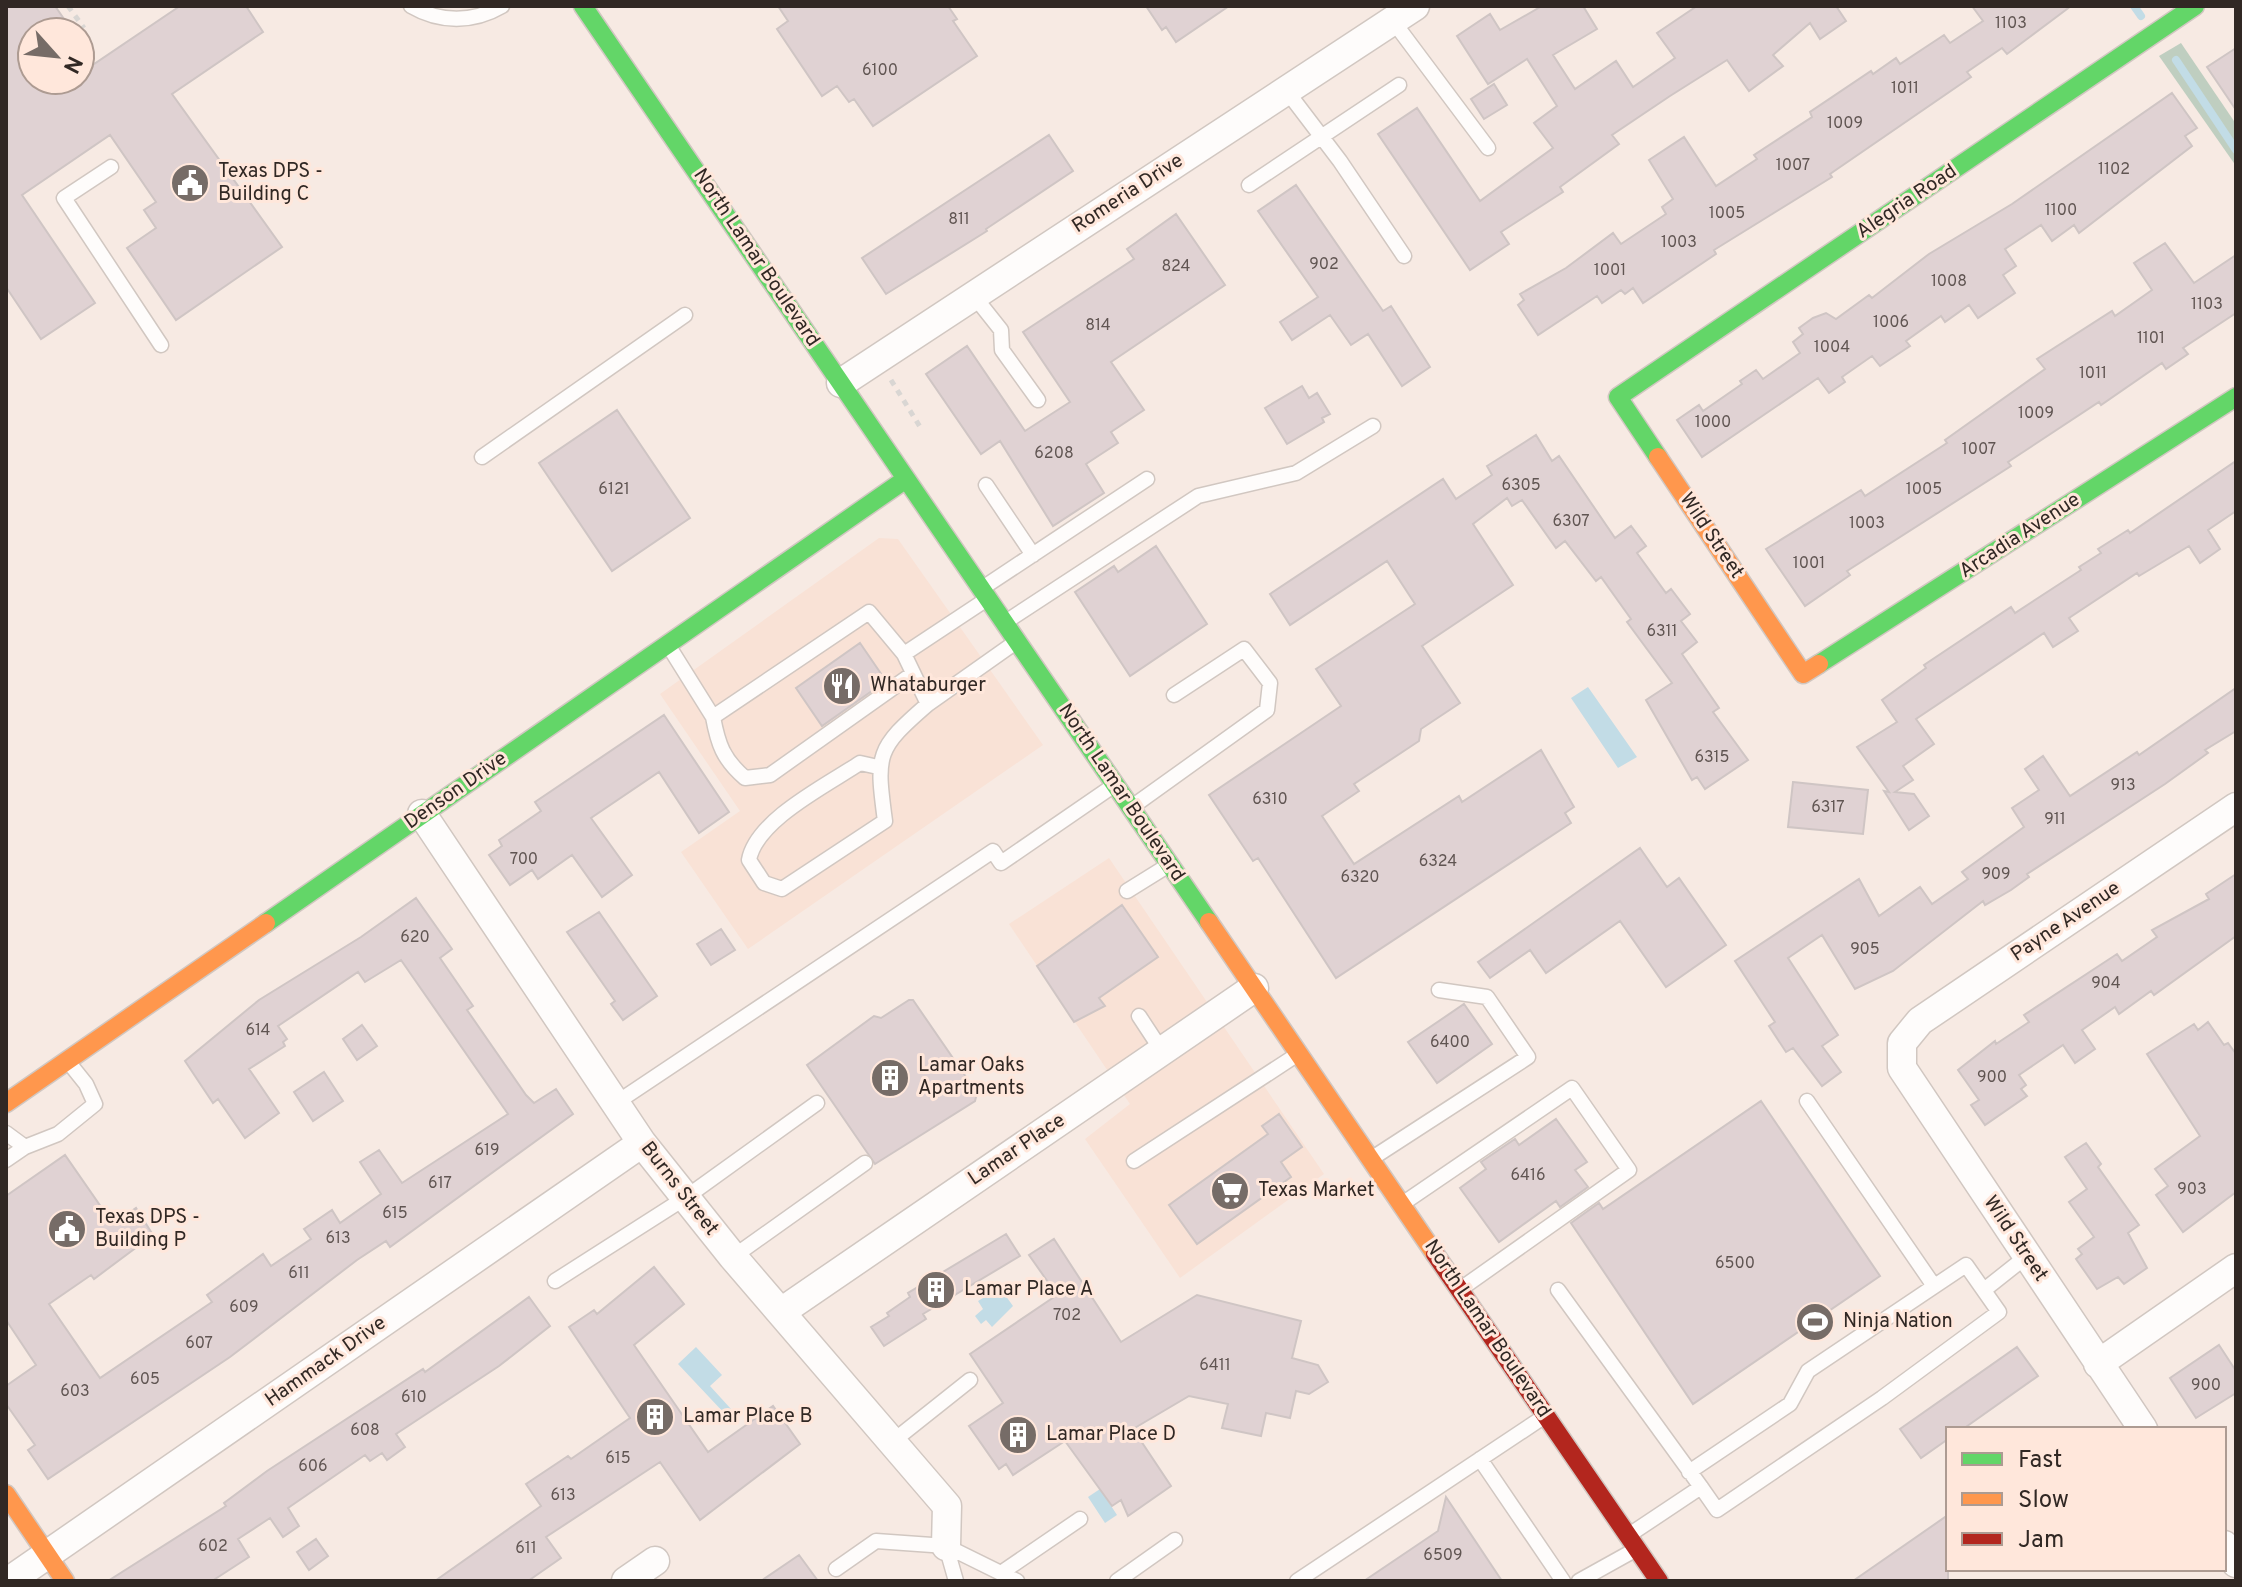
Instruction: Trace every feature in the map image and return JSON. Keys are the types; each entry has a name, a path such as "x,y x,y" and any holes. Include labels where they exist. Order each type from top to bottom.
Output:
{"street":[{"name":"Alegria Road","path":"1618,397 2195,6"},
{"name":"North Lamar Boulevard","path":"591,9 984,594 1659,1581"},
{"name":"Romeria Drive","path":"841,383 1404,13"},
{"name":"Wild Street","path":"1618,397 1803,674"},
{"name":"Arcadia Avenue","path":"1803,674 2236,397"},
{"name":"Denson Drive","path":"6,1103 906,479"},
{"name":"Payne Avenue","path":"1902,1043 1920,1021 2236,807"},
{"name":"Burns Street","path":"422,814 642,1143 733,1257 947,1506 946,1546"},
{"name":"Lamar Place","path":"781,1312 1254,988"},
{"name":"Wild Street","path":"1902,1043 1902,1068 2142,1427"},
{"name":"Hammack Drive","path":"9,1581 642,1143"},
{"path":"2098,1364 2236,1268"},
{"path":"6,1494 65,1581"},
{"path":"626,1581 655,1561"}],"lane":[{"path":"411,6 425,14 460,21 502,6"},
{"path":"1404,13 1488,148"},
{"path":"1249,185 1399,85"},
{"path":"1286,90 1404,256"},
{"path":"111,167 64,198 161,345"},
{"path":"974,296 1001,330 1002,350 1038,400"},
{"path":"482,457 685,315"},
{"path":"1004,622 1198,496 1296,473 1373,426"},
{"path":"904,654 1033,555 1147,479"},
{"path":"986,485 1033,555"},
{"path":"713,717 869,612 904,654 911,675 928,704"},
{"path":"878,767 860,763 763,829 751,847 749,860 764,883 782,889 885,821 878,767 891,736 928,704 1017,641"},
{"path":"667,645 713,717 720,752 745,778 770,775 911,675"},
{"path":"1131,808 1267,710 1270,683 1244,649 1174,695"},
{"path":"616,1103 993,851 1001,863 1115,785"},
{"path":"1127,891 1170,865"},
{"path":"1371,1159 1528,1057 1487,997 1439,990"},
{"path":"1139,1016 1162,1051"},
{"path":"1134,1161 1298,1053"},
{"path":"6,1160 25,1147 58,1134 95,1104 86,1084 67,1060"},
{"path":"1402,1204 1572,1088 1629,1170 1460,1289"},
{"path":"1807,1101 1934,1286"},
{"path":"555,1281 685,1198 817,1103"},
{"path":"6,1133 25,1147"},
{"path":"733,1257 865,1163"},
{"path":"1984,1290 2027,1256"},
{"path":"1558,1290 1689,1472 1701,1487 1717,1510 1882,1398 1999,1312 1966,1265 1808,1371 1790,1404 1689,1472"},
{"path":"892,1442 970,1380"},
{"path":"1297,1581 1546,1415"},
{"path":"1480,1459 1563,1581"},
{"path":"1579,1581 1633,1543 1701,1487"},
{"path":"1001,1573 1080,1519"},
{"path":"1117,1581 1175,1540"},
{"path":"836,1569 876,1541 946,1546 1017,1581"},
{"path":"946,1546 956,1581"}],"path":[{"path":"886,372 922,430"}],"shaded area":[{"path":"879,538 898,539 1043,745 748,949 681,852 740,811 660,694"},
{"path":"1109,858 1324,1174 1180,1278 1085,1139 1130,1104 1009,924"}],"green space":[{"path":"2181,43 2236,124 2236,166 2159,56"}],"water":[{"path":"1588,687 1637,757 1618,768 1571,698"},
{"path":"1000,1288 1013,1306 992,1327 986,1320 981,1324 975,1316 983,1309 978,1301"},
{"path":"696,1347 722,1375 710,1386 731,1409 725,1414 678,1364"},
{"path":"1100,1489 1117,1515 1105,1523 1088,1497"}],"building":[{"name":"Texas DPS - Building C","path":"6,6 55,6 62,16 16,16 16,96 96,96 96,63 180,6 246,6 263,32 172,94 282,247 176,320 127,248 156,228 144,210 156,202 110,135 22,195 95,303 41,339 6,287"},
{"path":"778,6 948,6 957,19 953,21 977,56 873,126 854,99 849,102 837,86 822,96 777,29 788,21"},
{"path":"1146,6 1229,6 1176,42 1166,27 1162,30"},
{"path":"1542,6 1583,6 1597,29 1553,55 1575,89 1616,61 1633,87 1675,58 1657,33 1697,6 1836,6 1846,21 1820,39 1810,23 1773,55 1783,66 1749,91 1727,60 1670,96 1612,135 1619,144 1560,187 1563,192 1501,232 1509,244 1470,270 1378,134 1417,108 1480,201 1553,148 1534,123 1557,106 1527,59 1488,84 1457,36 1490,14 1500,30"},
{"path":"1972,6 2071,6 2007,54 2002,48 1967,72 1971,77 1830,174 1832,177 1714,250 1716,254 1643,303 1633,288 1625,294 1621,290 1602,303 1597,296 1538,335 1518,305 1524,300 1520,294 1566,268 1613,233 1621,244 1666,214 1662,207 1673,199 1649,160 1684,137 1716,186 1757,159 1754,155 1812,117 1810,112 1871,71 1873,74 1896,58 1900,64 1944,35 1950,43 1983,21"},
{"path":"2236,48 2236,110 2207,67"},
{"path":"1494,84 1507,105 1484,119 1471,99"},
{"path":"2172,93 2197,128 2185,136 2192,146 2079,233 2074,225 2052,241 2041,225 2005,249 2016,266 2003,275 2015,293 1978,318 1969,305 1945,322 1941,316 1906,341 1910,346 1880,366 1872,356 1842,377 1845,382 1829,393 1818,378 1702,457 1677,420 1699,405 1703,411 1742,384 1740,381 1756,370 1763,379 1800,353 1793,342 1803,334 1799,328 1813,318 1826,313 1836,319 1869,295 1872,298 1929,254 2012,204"},
{"path":"1049,135 1073,171 987,231 886,294 862,258"},
{"path":"1296,185 1383,311 1391,306 1430,367 1402,386 1368,334 1351,345 1330,315 1292,340 1280,322 1318,297 1258,211"},
{"path":"1176,214 1225,285 1111,362 1144,410 1111,432 1118,443 1086,464 1104,493 1053,526 1000,441 981,454 926,374 967,346 1025,431 1070,402 1023,332 1134,259 1127,249"},
{"path":"2165,243 2194,283 2236,255 2236,313 2183,348 2188,354 2166,369 2162,363 2101,405 2099,402 2008,462 2011,466 1847,571 1850,575 1805,606 1766,549 1861,490 1865,496 1947,443 1945,440 2045,369 2037,359 2112,311 2115,316 2152,290 2134,263"},
{"path":"1302,386 1309,398 1317,393 1330,414 1322,418 1324,422 1287,444 1265,408"},
{"path":"617,410 690,518 612,571 539,463"},
{"path":"1536,435 1552,461 1559,456 1615,538 1631,526 1646,546 1637,553 1666,593 1671,589 1690,614 1681,621 1697,642 1682,654 1719,708 1713,712 1748,760 1705,789 1697,777 1692,780 1646,700 1672,683 1627,622 1631,619 1601,577 1596,581 1565,541 1556,548 1522,500 1512,506 1507,498 1473,524 1513,585 1422,646 1460,703 1421,729 1419,741 1354,784 1359,791 1322,816 1354,864 1459,796 1462,802 1541,750 1574,807 1565,813 1571,823 1336,978 1258,858 1253,861 1209,795 1341,706 1316,669 1415,604 1387,561 1290,625 1270,594 1443,479 1456,499 1492,475 1487,466"},
{"path":"2236,461 2236,511 2208,530 2220,549 2200,563 2189,546 2139,576 2137,573 2069,618 2078,631 2053,647 2044,633 1916,719 1934,744 1903,766 1913,780 1895,792 1914,794 1929,816 1909,830 1884,791 1889,792 1857,747 1897,722 1882,700 1926,668 1924,665 2011,607 2015,613 2081,570 2079,567 2101,553 2098,549 2128,530 2130,533"},
{"path":"1156,546 1207,624 1130,676 1075,592 1114,566 1118,572"},
{"name":"Whataburger","path":"860,643 886,681 822,726 796,688"},
{"path":"2236,688 2236,731 2205,750 2208,753 2165,784 2027,874 2029,877 2011,890 1985,905 1983,901 1893,971 1855,989 1822,935 1788,958 1838,1035 1822,1046 1841,1072 1822,1086 1793,1048 1786,1052 1769,1026 1775,1022 1735,961 1859,879 1879,916 1920,887 1932,904 1968,879 1962,872 2024,827 2012,808 2039,790 2025,769 2043,756 2070,796 2137,752 2139,755"},
{"path":"664,715 729,812 699,833 659,772 591,818 632,875 602,897 572,855 538,879 532,870 510,885 489,855 502,846 499,840 541,811 535,802"},
{"path":"1793,782 1868,790 1863,834 1788,827"},
{"path":"1640,848 1667,887 1679,878 1726,945 1666,987 1620,921 1546,973 1530,950 1490,978 1478,962"},
{"path":"2236,874 2236,936 2154,995 2151,991 2119,1014 2115,1007 2082,1030 2095,1049 2075,1063 2063,1045 2019,1075 2026,1085 2021,1089 2027,1096 1985,1125 1971,1105 1979,1100 1958,1070 1995,1041 1996,1044 2029,1022 2024,1015 2117,954 2122,961 2157,937 2152,930 2209,899 2206,894"},
{"path":"416,898 452,949 440,958 473,1006 467,1010 526,1095 534,1103 556,1089 573,1114 390,1247 386,1241 357,1260 230,1357 48,1479 28,1450 35,1445 6,1404 6,1386 36,1365 6,1320 6,1196 65,1155 113,1224 136,1208 153,1235 94,1279 91,1275 49,1304 100,1378 212,1302 207,1295 263,1254 271,1266 311,1239 304,1229 332,1210 340,1223 381,1194 360,1162 379,1150 402,1183 508,1114 401,960 365,982 358,972 278,1026 287,1039 283,1042 285,1046 249,1069 279,1113 245,1138 218,1099 213,1103 185,1061 259,1000 361,937"},
{"path":"1122,905 1158,957 1099,998 1105,1006 1074,1022 1037,966"},
{"path":"599,912 657,996 623,1020 611,1004 615,1001 567,932"},
{"path":"721,929 735,950 711,965 697,944"},
{"name":"Lamar Oaks Apartments","path":"913,1000 977,1093 975,1101 875,1164 807,1065 874,1016 881,1018"},
{"path":"1464,1004 1492,1044 1437,1083 1408,1042"},
{"path":"2208,1022 2224,1045 2228,1043 2236,1054 2236,1192 2183,1232 2156,1195 2168,1186 2155,1169 2200,1136 2147,1054 2194,1024 2198,1030"},
{"path":"362,1025 377,1046 357,1060 343,1039"},
{"path":"324,1072 343,1101 313,1121 294,1092"},
{"path":"1761,1101 1880,1276 1693,1404 1571,1223 1599,1203 1603,1209"},
{"name":"Texas Market","path":"1279,1114 1302,1147 1281,1162 1291,1177 1197,1244 1169,1205 1268,1134 1262,1126"},
{"path":"1556,1119 1587,1162 1575,1170 1588,1187 1560,1207 1556,1201 1499,1242 1460,1188 1486,1169 1481,1162 1515,1139 1519,1145"},
{"path":"2086,1143 2101,1164 2098,1167 2139,1225 2128,1233 2147,1268 2124,1284 2118,1277 2097,1289 2076,1259 2082,1254 2078,1249 2094,1237 2069,1202 2087,1189 2065,1157"},
{"name":"Lamar Place A","path":"1006,1234 1020,1256 923,1314 926,1319 884,1346 871,1327 910,1297 908,1293"},
{"path":"1054,1239 1121,1342 1197,1295 1301,1321 1292,1358 1318,1365 1328,1382 1309,1394 1296,1391 1290,1418 1266,1413 1261,1436 1222,1428 1228,1404 1189,1396 1133,1429 1171,1486 1128,1516 1121,1500 1112,1506 1065,1441 1013,1475 1006,1464 999,1469 969,1426 1003,1403 970,1354 1057,1295 1029,1255"},
{"path":"654,1267 684,1304 634,1345 708,1452 773,1406 800,1444 700,1520 660,1462 546,1537 561,1558 528,1581 435,1581 541,1506 526,1484 568,1456 571,1459 630,1418 569,1327 594,1310 597,1314"},
{"path":"529,1297 550,1326 499,1366 396,1434 405,1447 387,1460 382,1453 370,1461 365,1455 288,1508 299,1526 283,1537 270,1518 238,1539 249,1557 212,1581 108,1581 226,1506 224,1503 267,1471 423,1369 425,1372"},
{"path":"2219,1345 2236,1371 2236,1393 2196,1418 2170,1378"},
{"path":"2017,1347 2038,1376 1966,1427 1946,1427 1946,1440 1921,1458 1900,1429"},
{"path":"1446,1497 1502,1581 1364,1581 1438,1531"},
{"path":"1946,1516 1948,1581 1853,1581"},
{"path":"316,1539 328,1556 309,1570 297,1552"},
{"path":"799,1555 818,1581 761,1581"}],"waterway":[{"path":"2134,6 2141,16"},
{"path":"2176,60 2236,150"}],"traffic: fast":[{"path":"583,6 1209,922"},
{"path":"1658,457 1618,397 2195,6"},
{"path":"1819,664 2236,397"},
{"path":"266,923 906,479"}],"traffic: slow":[{"path":"1658,457 1803,674 1819,664"},
{"path":"1209,922 1435,1254"},
{"path":"6,1103 266,923"},
{"path":"6,1494 65,1581"}],"traffic: jam":[{"path":"1435,1254 1659,1581"}],"place":[{"name":"Texas DPS - Building C","path":"190,183"},
{"name":"Whataburger","path":"842,686"},
{"name":"Lamar Oaks Apartments","path":"890,1078"},
{"name":"Texas Market","path":"1230,1191"},
{"name":"Texas DPS - Building P","path":"67,1229"},
{"name":"Lamar Place A","path":"936,1290"},
{"name":"Ninja Nation","path":"1815,1322"},
{"name":"Lamar Place B","path":"655,1417"},
{"name":"Lamar Place D","path":"1018,1435"}]}
